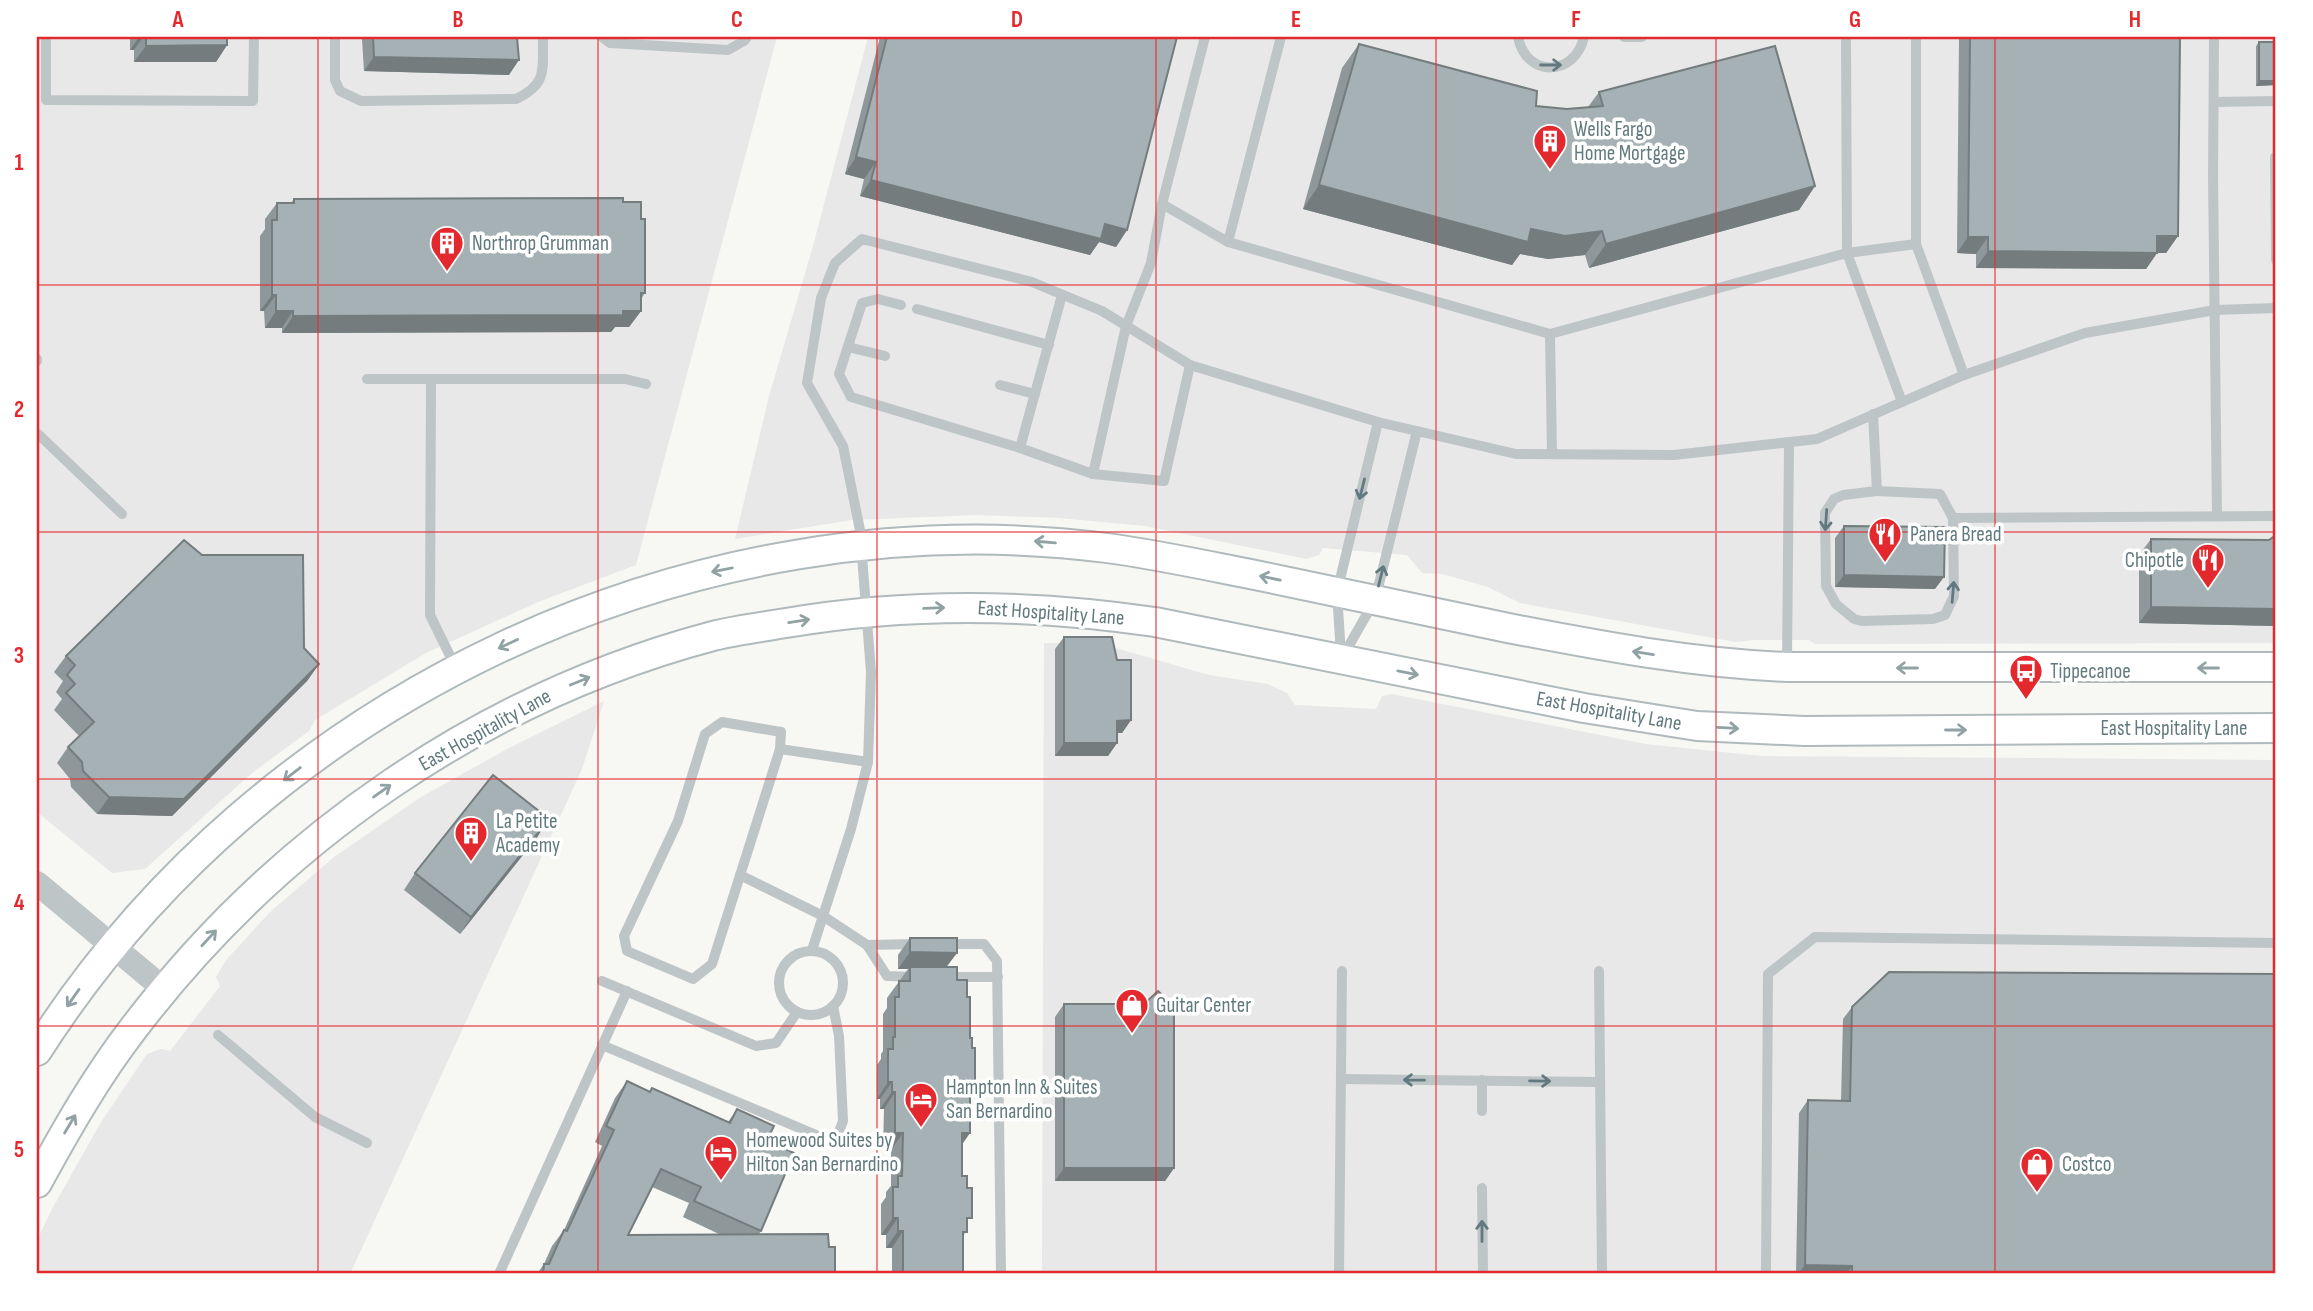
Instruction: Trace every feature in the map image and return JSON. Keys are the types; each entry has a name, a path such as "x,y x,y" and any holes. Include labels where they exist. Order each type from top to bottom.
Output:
{"main road":[{"path":"37,1051 113,947 187,865 232,823 292,774 359,726 456,668 609,602 703,574 792,556 862,546 945,541 1031,541 1107,548 1180,560 1649,655 1710,663 1787,667 2276,667"},
{"name":"East Hospitality Lane","path":"37,1183 97,1079 164,989 232,914 278,871 334,825 439,753 493,722 633,659 717,635 866,611 940,607 1021,608 1155,622 1596,710 1698,726 1804,731 2276,728"}],"street":[{"path":"37,883 164,989"}],"lane":[{"path":"46,37 46,100 253,101 254,37"},
{"path":"335,37 335,80 340,91 360,101 516,99 532,92 542,77 543,37"},
{"path":"602,37 610,43 728,50 747,37"},
{"path":"1093,474 1126,326 1151,263 1161,204 1205,37"},
{"path":"1228,242 1281,37"},
{"path":"1518,37 1527,57 1538,65 1550,68 1574,59 1584,37"},
{"path":"1624,37 1642,37"},
{"path":"1846,37 1847,253 1902,402"},
{"path":"1916,37 1916,244 1964,375"},
{"path":"2214,37 2217,516"},
{"path":"2214,102 2276,101"},
{"path":"2275,157 2276,260"},
{"path":"1161,204 1228,242 1550,334 1847,253 1916,244"},
{"path":"812,950 851,829 869,762 871,672 862,546 844,446 807,383 821,298 835,263 862,239 1032,282 1102,311 1190,365 1378,422 1516,454 1674,455 1817,439 1964,375 2085,334 2215,310 2276,308"},
{"path":"1020,448 1062,295"},
{"path":"901,305 878,299 862,303 839,374 851,397 1020,448 1093,474 1164,481 1190,365"},
{"path":"917,309 1049,345"},
{"path":"1550,334 1552,454"},
{"path":"848,347 885,356"},
{"path":"367,379 625,379 646,384"},
{"path":"431,380 430,615 456,668"},
{"path":"1000,385 1035,394"},
{"path":"1873,414 1877,491"},
{"path":"1341,659 1336,592 1378,422"},
{"path":"1341,659 1375,600 1417,431"},
{"path":"37,433 121,514"},
{"path":"1787,667 1789,442"},
{"path":"1877,491 1940,494 1953,518 1954,596 1945,615 1933,620 1862,621 1854,619 1829,595 1826,586 1825,513 1834,499 1843,495 1877,491"},
{"path":"1953,518 2276,516"},
{"path":"722,722 781,732 780,749 712,964 693,979 626,951 624,936 678,821 705,734 722,722"},
{"path":"780,749 869,762"},
{"path":"740,875 823,916 867,945 887,976 925,977"},
{"path":"1766,1274 1768,974 1815,937 2276,943"},
{"path":"867,945 921,944"},
{"path":"934,944 985,944 997,961 1001,1274"},
{"path":"812,950 835,960 844,984 841,996 833,1006 822,1013 810,1015 797,1012 787,1005 780,994 778,981 781,969 789,959 799,952 812,950"},
{"path":"1339,1274 1342,971"},
{"path":"1599,971 1602,1274"},
{"path":"937,977 998,977"},
{"path":"602,981 756,1046 775,1043 797,1012"},
{"path":"499,1274 626,991"},
{"path":"603,1045 821,1137 837,1137 843,1121 839,1036 833,1006"},
{"path":"218,1035 315,1117 368,1143"},
{"path":"1341,1079 1599,1082"},
{"path":"1482,1080 1482,1111"},
{"path":"1482,1188 1483,1274"}],"shaded area":[{"path":"37,37 777,37 636,565 538,602 426,653 315,720 309,731 252,773 145,869 112,873 37,812"},
{"path":"868,37 2276,37 2276,643 1815,644 1809,640 1735,642 1520,603 1488,587 1442,574 1422,573 1407,555 1323,548 1319,555 1306,559 1145,526 1059,518 977,515 852,520 735,539 769,396 813,246"},
{"path":"1044,643 1102,644 1209,675 1268,684 1287,693 1295,705 1376,709 1382,696 1392,694 1646,744 1761,756 2276,760 2276,1274 1042,1274"},
{"path":"604,701 582,769 350,1274 37,1274 37,1240 101,1122 147,1054 161,1049 170,1051 220,986 216,977 226,960 270,912 334,857 421,797 507,749"}],"building":[{"path":"146,37 227,37 227,45 146,46"},
{"path":"373,37 517,37 519,60 374,57"},
{"path":"887,37 1177,37 1127,230 1105,224 1101,239 871,180 876,162 856,157"},
{"path":"1970,37 2180,37 2178,236 2157,236 2157,253 1988,251 1988,237 1968,237"},
{"path":"2259,42 2276,42 2276,81 2259,81"},
{"name":"Wells Fargo Home Mortgage","path":"1359,44 1537,91 1536,106 1567,109 1603,106 1599,92 1775,46 1815,186 1606,244 1602,231 1565,236 1531,229 1528,242 1319,185"},
{"name":"Northrop Grumman","path":"623,198 623,202 641,202 641,219 645,219 645,293 641,293 641,311 623,311 623,315 293,316 293,311 276,311 276,295 272,295 272,220 277,220 277,203 294,203 294,199"},
{"name":"Panera Bread","path":"1844,526 1945,527 1944,577 1844,575"},
{"name":"Chipotle","path":"2276,535 2276,609 2151,607 2151,539 2269,540"},
{"path":"184,540 202,555 303,555 304,648 319,664 184,799 109,797 83,771 82,762 68,747 94,722 66,693 75,684 67,675 75,665 66,656"},
{"path":"1064,637 1112,637 1117,660 1131,660 1131,720 1117,721 1117,743 1064,743"},
{"name":"La Petite Academy","path":"493,775 549,819 471,917 415,873"},
{"path":"910,938 957,938 957,953 910,952"},
{"name":"Hampton Inn & Suites San Bernardino","path":"910,967 957,967 957,980 967,980 967,997 970,997 970,1038 972,1048 975,1048 975,1082 972,1082 970,1092 970,1133 962,1133 962,1176 967,1176 967,1188 972,1188 972,1218 967,1218 967,1232 963,1232 963,1273 967,1274 900,1274 903,1273 903,1231 898,1231 898,1218 893,1218 893,1187 898,1187 898,1176 902,1176 903,1133 895,1133 895,1092 892,1092 892,1082 888,1082 888,1049 893,1049 895,1037 895,997 899,997 899,981 910,981"},
{"name":"Costco","path":"1889,972 2276,974 2276,1274 1852,1274 1852,1266 1805,1265 1808,1100 1850,1101 1852,1007"},
{"path":"1158,991 1174,1006 1174,1168 1064,1168 1064,1004 1144,1004"},
{"name":"Homewood Suites by Hilton San Bernardino","path":"627,1081 650,1092 652,1088 730,1123 737,1109 774,1126 767,1140 794,1153 761,1231 694,1201 701,1187 661,1169 628,1235 828,1234 829,1247 835,1247 835,1274 543,1274 544,1264 549,1264 564,1230 567,1231 614,1130 606,1126"}],"place":[{"name":"Wells Fargo Home Mortgage","path":"1550,171"},
{"name":"Northrop Grumman","path":"447,273"},
{"name":"Panera Bread","path":"1885,564"},
{"name":"Chipotle","path":"2208,590"},
{"name":"Tippecanoe","path":"2026,701"},
{"name":"La Petite Academy","path":"471,863"},
{"name":"Guitar Center","path":"1132,1035"},
{"name":"Hampton Inn & Suites San Bernardino","path":"921,1129"},
{"name":"Homewood Suites by Hilton San Bernardino","path":"721,1182"},
{"name":"Costco","path":"2037,1194"}]}
